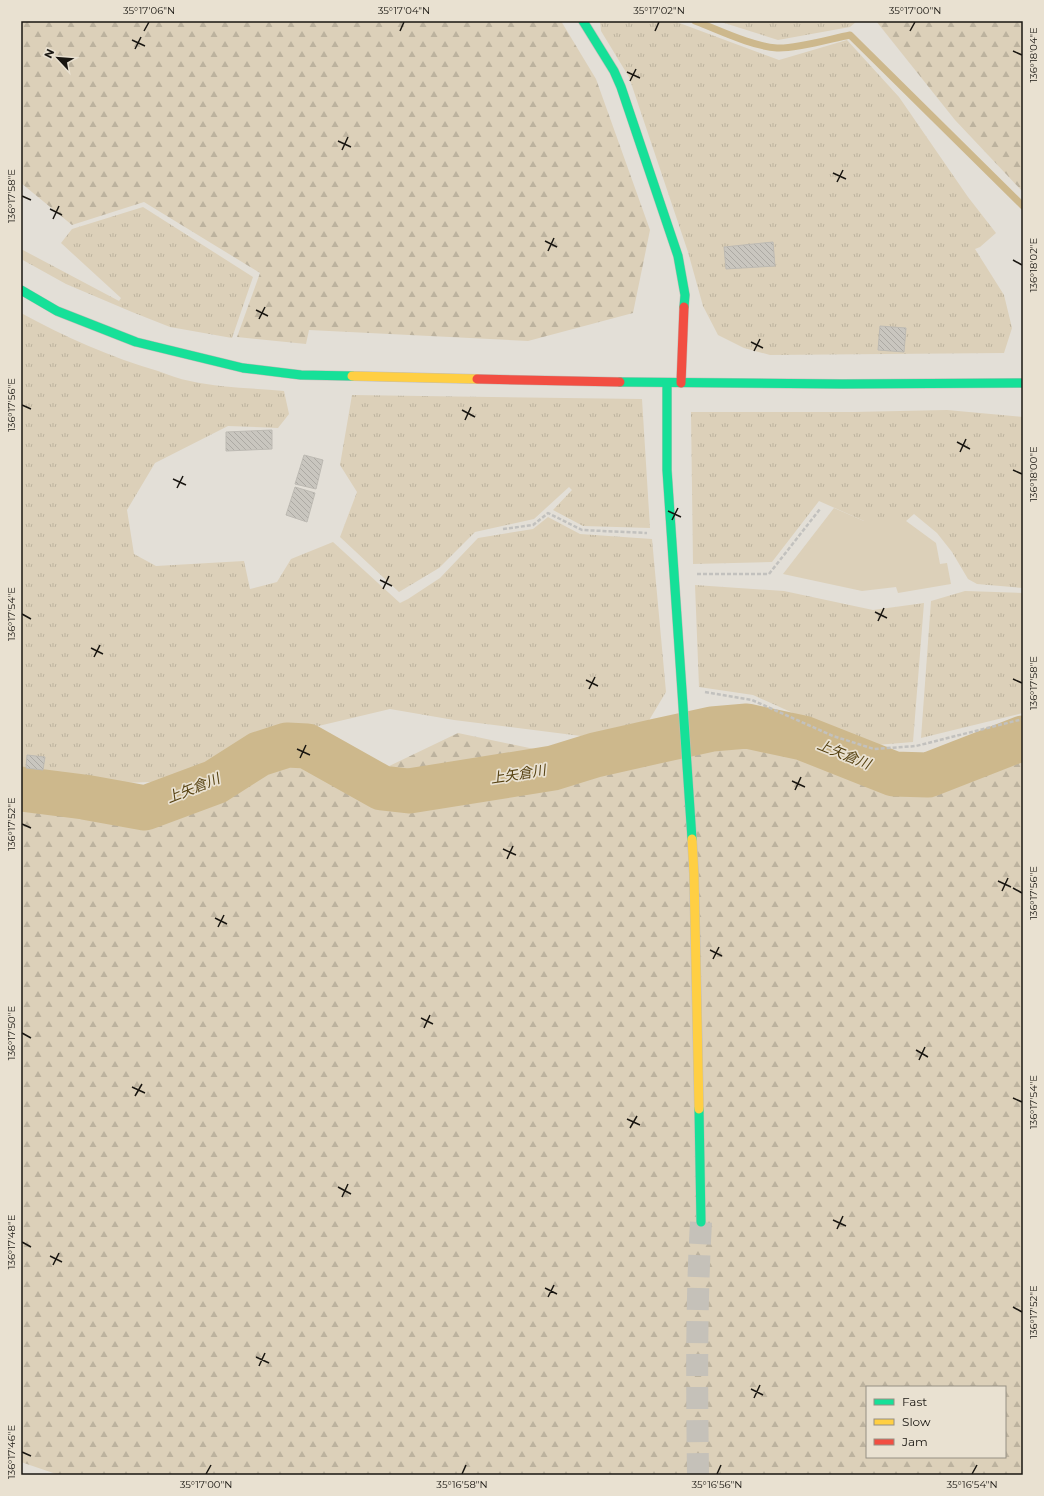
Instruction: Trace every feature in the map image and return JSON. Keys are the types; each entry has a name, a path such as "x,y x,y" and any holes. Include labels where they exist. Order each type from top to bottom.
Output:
{"street":[{"path":"583,21 614,71 621,87 678,256 685,295 681,383"},
{"path":"21,290 57,311 136,342 243,368 301,375 667,383 901,385 1023,383"},
{"path":"667,383 666,443 694,874 701,1222"}],"path":[{"path":"674,574 769,574 820,509"},
{"path":"503,529 533,525 548,513 582,530 650,533 672,532"},
{"path":"683,696 691,690 752,700 833,736 874,749 916,746 1023,719"}],"green space":[{"path":"21,21 561,21 596,79 650,230 633,313 528,341 309,330 306,344 237,337 260,273 144,202 72,225 21,183"},
{"path":"600,21 674,21 779,60 847,40 899,97 968,197 996,233 980,247 975,249 1004,295 1012,328 1004,353 770,355 744,348 718,335 703,306 688,252 629,77 601,31"},
{"path":"718,21 857,21 850,27 778,40"},
{"path":"876,21 1023,21 1023,192 955,120"},
{"path":"143,207 253,277 232,338 170,327 66,284 21,259 21,249 119,301 121,298 61,243 72,229"},
{"path":"21,313 88,346 178,378 237,388 284,391 289,414 278,428 228,426 155,463 127,510 134,554 156,566 244,561 250,589 277,582 291,559 333,542 400,603 440,578 478,538 533,529 548,517 580,534 652,539 666,692 648,722 632,724 581,736 454,720 390,709 310,728 236,762 181,781 91,784 21,777"},
{"path":"352,395 642,399 650,528 583,526 553,510 572,490 569,487 534,519 475,532 439,568 399,592 340,537 357,492 340,465"},
{"path":"947,410 1023,417 1023,588 977,584 968,579 952,552 937,533 914,514 906,521 864,521 819,501 772,562 693,564 691,412 853,412"},
{"path":"834,508 864,521 906,521 936,543 940,564 947,563 951,584 898,593 896,587 862,591 783,574"},
{"path":"695,585 784,591 873,610 924,603 913,742 876,745 835,732 753,695 699,687"},
{"path":"965,591 1023,593 1023,713 921,738 931,601"},
{"path":"326,732 383,769 458,733 563,755 644,761 710,739 815,757 910,793 1023,755 1023,1475 59,1475 21,1462 21,801 71,813 143,822 212,797"}],"building":[{"path":"773,242 775,266 726,269 724,247"},
{"path":"880,326 906,328 904,352 878,350"},
{"path":"272,430 272,449 226,451 226,432"},
{"path":"304,455 323,460 316,489 295,484"},
{"path":"295,487 315,493 307,522 286,515"},
{"path":"27,755 45,757 43,770 26,768"}],"waterway":[{"path":"695,21 746,41 767,47 777,48 804,45 850,35 1023,206"},
{"name":"上矢倉川","path":"21,789 84,797 145,808 215,782 259,754 287,745 307,746 382,788 409,791 553,768 595,755 712,729 747,726 803,738 894,774 928,775 1023,738"}],"tunnel":[{"path":"698,1475 697,1380 701,1222"}],"traffic: fast":[{"path":"583,21 614,71 621,87 678,256 685,295 684,307"},
{"path":"21,290 57,311 136,342 243,368 301,375 352,376"},
{"path":"620,382 842,384 1023,383"},
{"path":"667,383 667,470 692,839"},
{"path":"699,1109 701,1222"}],"traffic: slow":[{"path":"352,376 477,379"},
{"path":"692,839 699,1109"}],"traffic: jam":[{"path":"681,383 684,307"},
{"path":"477,379 620,382"}]}
